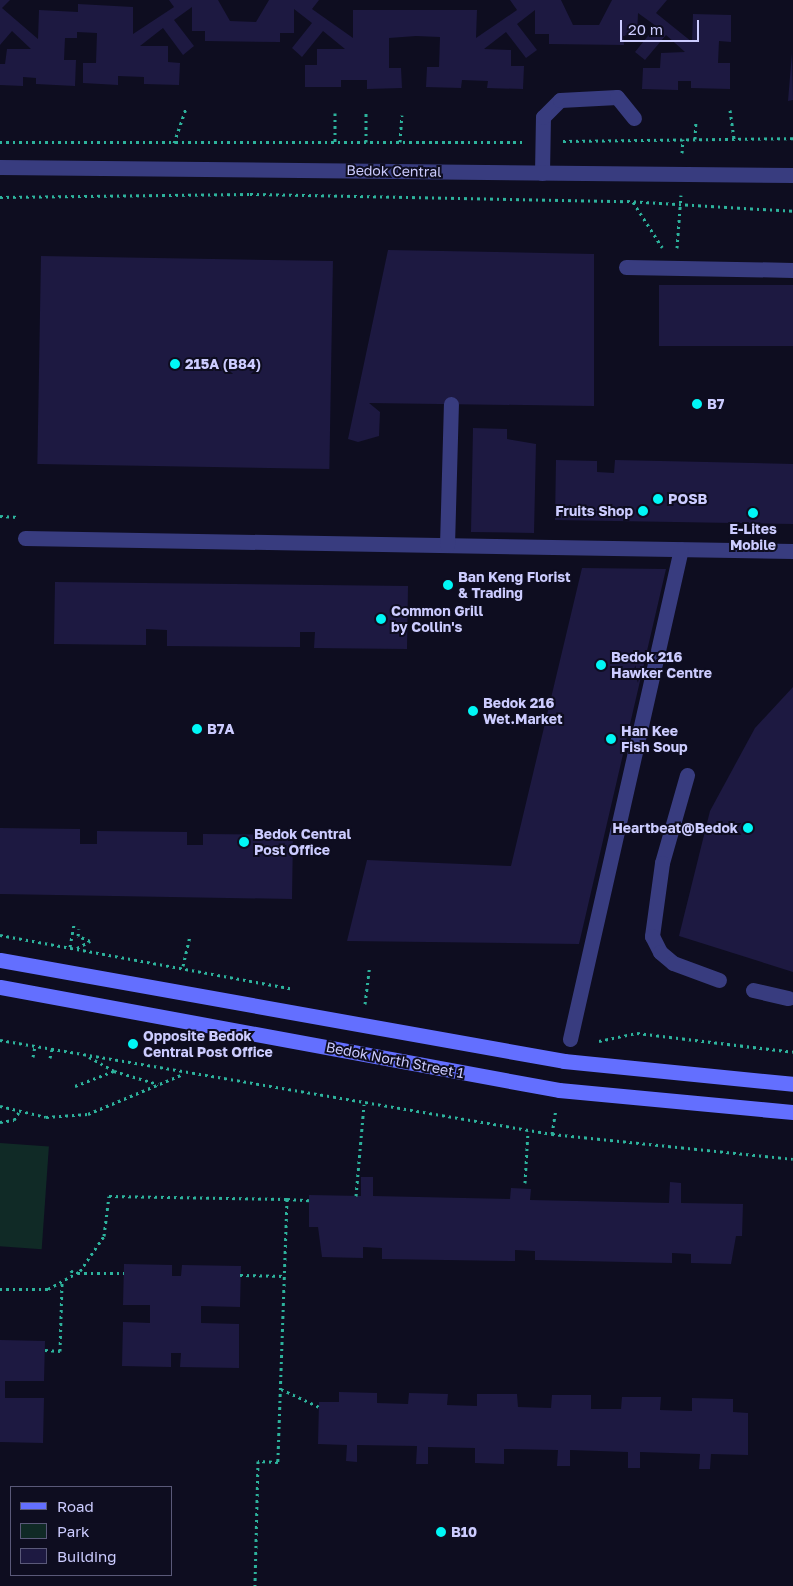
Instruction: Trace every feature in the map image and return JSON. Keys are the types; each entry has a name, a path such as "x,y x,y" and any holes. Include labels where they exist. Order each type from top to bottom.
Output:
{"street":[{"path":"542,173 544,117 560,100 598,95 617,97 630,107 634,118"},
{"name":"Bedok Central","path":"0,167 542,173 791,173"},
{"path":"626,268 793,270"},
{"path":"447,545 451,404"},
{"path":"25,538 793,551"},
{"path":"570,1039 681,549"},
{"path":"687,775 662,863 651,932 667,959 720,980"},
{"name":"Bedok North Street 1","path":"0,960 564,1061 793,1084"},
{"name":"Bedok North Street 1","path":"0,987 559,1090 793,1112"},
{"path":"753,990 788,998"}],"path":[{"path":"174,143 186,109"},
{"path":"730,110 734,139"},
{"path":"335,113 335,142"},
{"path":"366,113 366,142"},
{"path":"400,142 402,115"},
{"path":"695,139 696,120"},
{"path":"0,142 544,142 793,138"},
{"path":"0,197 250,194 633,202 793,211"},
{"path":"633,202 676,268"},
{"path":"676,268 680,206"},
{"path":"0,516 27,517"},
{"path":"70,946 74,925"},
{"path":"77,948 90,941 78,936 79,929"},
{"path":"0,934 183,966 300,991"},
{"path":"183,966 190,936"},
{"path":"364,1005 369,969"},
{"path":"356,1003 374,1006"},
{"path":"570,1039 602,1042 638,1033 793,1052"},
{"path":"0,1040 364,1104 528,1130 793,1159"},
{"path":"33,1057 35,1046"},
{"path":"50,1058 52,1049"},
{"path":"88,1056 114,1070 158,1084"},
{"path":"75,1086 114,1070"},
{"path":"0,1106 46,1117 88,1114 128,1101 158,1084 184,1073"},
{"path":"356,1196 364,1104"},
{"path":"0,1122 14,1120 19,1112"},
{"path":"526,1183 528,1130"},
{"path":"0,1290 34,1292 62,1283 76,1274 104,1236 109,1196 309,1200"},
{"path":"255,1586 258,1461 278,1462 287,1199"},
{"path":"71,1270 76,1274 124,1273"},
{"path":"240,1275 285,1276"},
{"path":"45,1350 60,1351 62,1283"},
{"path":"281,1389 319,1407"}],"green space":[{"path":"0,1143 49,1146 42,1249 0,1246"}],"building":[{"path":"0,0 10,0 2,8 38,39 39,10 78,12 78,4 133,7 133,34 174,7 169,0 218,0 230,21 256,22 269,0 319,0 312,9 353,38 353,10 477,10 476,38 517,10 510,0 561,0 573,25 599,25 612,0 667,0 656,13 692,42 693,14 731,15 731,42 719,41 718,63 730,63 730,89 691,88 691,81 678,81 678,90 642,89 643,68 660,68 661,53 685,52 666,35 645,60 635,52 656,26 638,13 637,37 623,36 624,45 549,44 549,34 535,34 535,10 517,24 537,50 526,58 506,32 484,49 511,50 511,66 524,66 523,89 487,88 488,81 462,80 461,88 426,87 427,67 439,67 440,37 416,36 389,38 389,68 401,68 402,88 367,89 367,80 341,80 341,87 305,87 305,65 317,65 317,49 345,49 323,31 302,57 292,48 312,23 294,9 294,33 280,33 280,42 205,41 205,31 192,31 192,7 174,20 194,46 183,55 163,28 140,46 168,46 168,62 180,63 179,85 144,84 144,77 118,76 118,85 83,83 83,63 96,63 97,33 77,32 77,38 65,38 64,60 76,60 75,86 36,84 36,78 23,77 23,86 0,85 0,64 5,64 7,49 31,49 12,31 0,45"},
{"path":"792,53 793,100 788,101"},
{"path":"388,250 594,254 594,406 369,403 380,412 379,436 358,442 348,439"},
{"name":"215A (B84)","path":"41,256 333,261 329,469 37,464"},
{"path":"659,285 793,285 793,346 659,346"},
{"path":"473,428 507,429 507,439 536,444 534,533 471,532"},
{"path":"556,460 597,461 597,472 614,473 615,460 793,464 793,524 555,520"},
{"name":"Bedok 216 Hawker Centre","path":"582,568 666,569 579,944 347,941 367,860 511,866"},
{"path":"55,582 408,586 407,649 314,648 315,632 300,632 300,647 167,646 167,630 146,629 146,645 54,644"},
{"name":"Heartbeat@Bedok","path":"793,687 793,972 679,936 710,811 755,728"},
{"path":"0,828 80,829 80,844 97,844 97,831 187,832 187,845 203,845 203,834 293,835 292,899 0,894"},
{"path":"361,1177 373,1177 373,1196 510,1199 511,1188 531,1189 530,1200 669,1203 670,1182 681,1183 681,1203 743,1204 742,1236 736,1236 731,1264 691,1263 691,1254 672,1253 672,1263 535,1260 535,1251 515,1250 515,1261 382,1259 382,1248 363,1247 363,1258 322,1257 318,1227 309,1227 309,1195 361,1196"},
{"path":"124,1264 172,1265 172,1276 181,1276 182,1265 241,1266 240,1307 201,1306 201,1323 239,1324 239,1368 180,1367 181,1353 171,1353 171,1367 122,1366 123,1322 150,1323 150,1305 123,1305"},
{"path":"0,1340 45,1341 44,1381 5,1381 5,1398 44,1398 43,1443 0,1442"},
{"path":"339,1392 377,1393 377,1403 408,1404 409,1393 448,1394 447,1405 477,1406 477,1394 517,1394 518,1407 551,1408 552,1395 591,1395 591,1409 621,1409 622,1397 661,1397 660,1410 692,1411 692,1398 733,1399 733,1412 748,1413 748,1455 711,1454 710,1469 699,1469 700,1454 640,1452 640,1468 628,1468 628,1452 570,1450 570,1466 557,1466 558,1450 504,1449 504,1464 475,1463 475,1448 428,1447 428,1464 416,1464 417,1446 357,1445 357,1462 346,1461 347,1445 318,1444 319,1402 339,1402"}],"place":[{"name":"215A (B84)","path":"175,364"},
{"name":"B7","path":"697,404"},
{"name":"POSB","path":"658,499"},
{"name":"Fruits Shop","path":"643,511"},
{"name":"E-Lites Mobile","path":"753,513"},
{"name":"Ban Keng Florist & Trading","path":"448,585"},
{"name":"Common Grill by Collin's","path":"381,619"},
{"name":"Bedok 216 Hawker Centre","path":"601,665"},
{"name":"Bedok 216 Wet.Market","path":"473,711"},
{"name":"B7A","path":"197,729"},
{"name":"Han Kee Fish Soup","path":"611,739"},
{"name":"Heartbeat@Bedok","path":"748,828"},
{"name":"Bedok Central Post Office","path":"244,842"},
{"name":"Opposite Bedok Central Post Office","path":"133,1044"},
{"name":"B10","path":"441,1532"}]}
